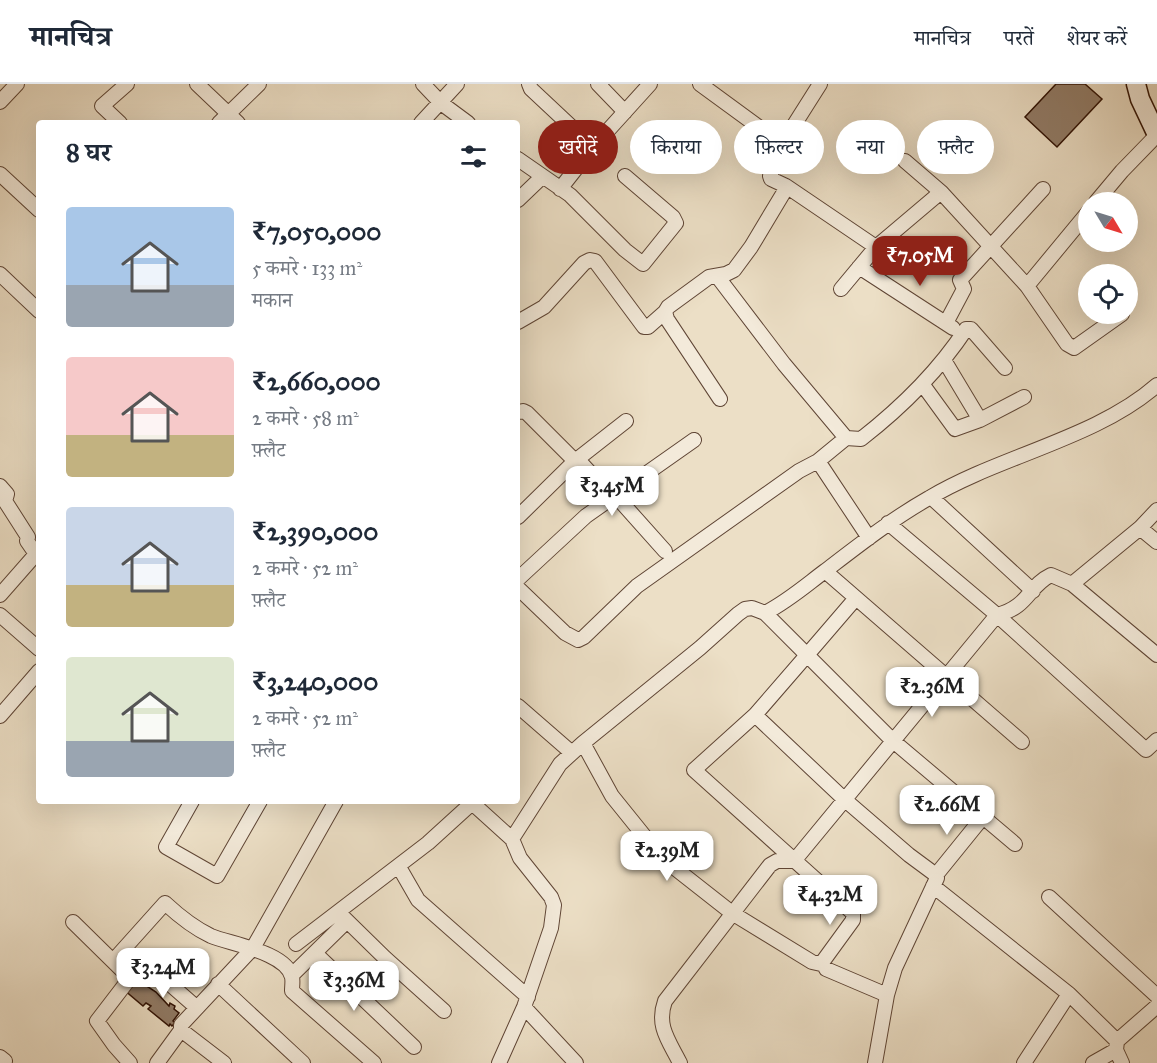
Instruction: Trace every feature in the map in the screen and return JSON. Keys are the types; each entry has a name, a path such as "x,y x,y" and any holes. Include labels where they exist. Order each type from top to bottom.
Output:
{"street":[{"path":"0,102 17,84"},
{"path":"117,120 102,106 127,84"},
{"path":"197,84 228,120 259,84"},
{"path":"423,84 441,103 464,120"},
{"path":"425,120 457,84"},
{"path":"529,84 531,89 564,120"},
{"path":"598,84 625,112"},
{"path":"618,120 650,84"},
{"path":"700,84 749,120"},
{"path":"797,120 819,84"},
{"path":"1104,192 1157,135 1138,92 1128,84"},
{"path":"520,160 570,195 643,264 676,223 674,216 625,176"},
{"path":"905,161 941,192 1027,286 1067,344 1074,348 1107,324"},
{"path":"0,174 36,207"},
{"path":"560,189 572,174"},
{"path":"771,174 771,179 786,186 876,247"},
{"path":"520,198 542,177"},
{"path":"520,321 544,307 590,260 595,261 644,327 648,327 668,307 710,277 731,272 746,256 783,196 786,186"},
{"path":"946,322 964,289 960,280 1043,189"},
{"path":"841,289 876,247 941,192"},
{"path":"1027,286 1078,225"},
{"path":"860,267 962,334"},
{"path":"0,274 36,308"},
{"path":"717,276 784,364 846,438"},
{"path":"665,312 667,319 720,399"},
{"path":"520,590 565,633 578,640 584,637 637,586 673,559 799,471 818,461 846,438 861,439 923,385 966,329 971,329 1005,368"},
{"path":"944,360 980,420"},
{"path":"923,385 955,429 980,420 1024,397"},
{"path":"765,613 786,602 888,523 931,496 981,471 1103,420 1157,385"},
{"path":"520,412 527,413 575,461 581,463 606,490 615,495 665,551"},
{"path":"520,515 575,461 626,421"},
{"path":"520,577 586,516 694,440"},
{"path":"818,461 869,538"},
{"path":"0,486 7,494 5,501 28,537 28,544 36,554 0,595"},
{"path":"931,496 1033,591"},
{"path":"1072,584 1140,528 1157,510"},
{"path":"888,523 997,615 1146,750 1157,740"},
{"path":"1140,528 1157,542"},
{"path":"825,571 1022,742"},
{"path":"794,861 997,615 1010,612 1020,605 1042,579 1051,575 1072,584 1157,655"},
{"path":"583,743 612,796 662,858 732,913 812,962 821,964 854,917 850,910 694,770 755,715 856,598"},
{"path":"512,839 560,764 738,614 745,609 752,608 765,613 892,740 1015,844"},
{"path":"0,615 36,646"},
{"path":"0,716 36,674"},
{"path":"520,708 572,753"},
{"path":"755,715 844,799 909,855 934,881 1069,994 1118,1052"},
{"path":"190,804 166,847 217,876 258,804"},
{"path":"157,1063 181,1030 183,1021 253,948 334,804"},
{"path":"292,975 315,953 343,917 469,804"},
{"path":"473,804 512,839 520,858 551,897 554,905 551,928 526,1002 499,1063"},
{"path":"875,1063 886,995 904,947 934,881 983,817"},
{"path":"680,1063 662,1025 661,1012 665,1001 770,865 777,861 794,861"},
{"path":"399,867 418,900 526,1002 576,1063"},
{"path":"1049,897 1157,996"},
{"path":"113,961 165,903 184,920 212,936 263,952 286,967 292,975 292,990 367,1061"},
{"path":"296,944 343,917"},
{"path":"343,917 444,1011"},
{"path":"73,922 130,978"},
{"path":"315,953 414,1047"},
{"path":"130,1063 114,1045 98,1021 130,978 147,964 196,1007"},
{"path":"826,969 886,995"},
{"path":"218,984 303,1063"},
{"path":"1024,1063 1069,994"},
{"path":"1093,1063 1118,1052 1157,1006"},
{"path":"181,1030 224,1063"},
{"path":"0,1057 5,1061 2,1063"}],"building":[{"path":"1056,84 1085,84 1102,99 1057,147 1025,117"},
{"path":"139,977 169,1006 170,1003 175,1006 174,1009 179,1013 172,1026 148,1009 151,1006 146,1003 143,1006 123,989"}]}
